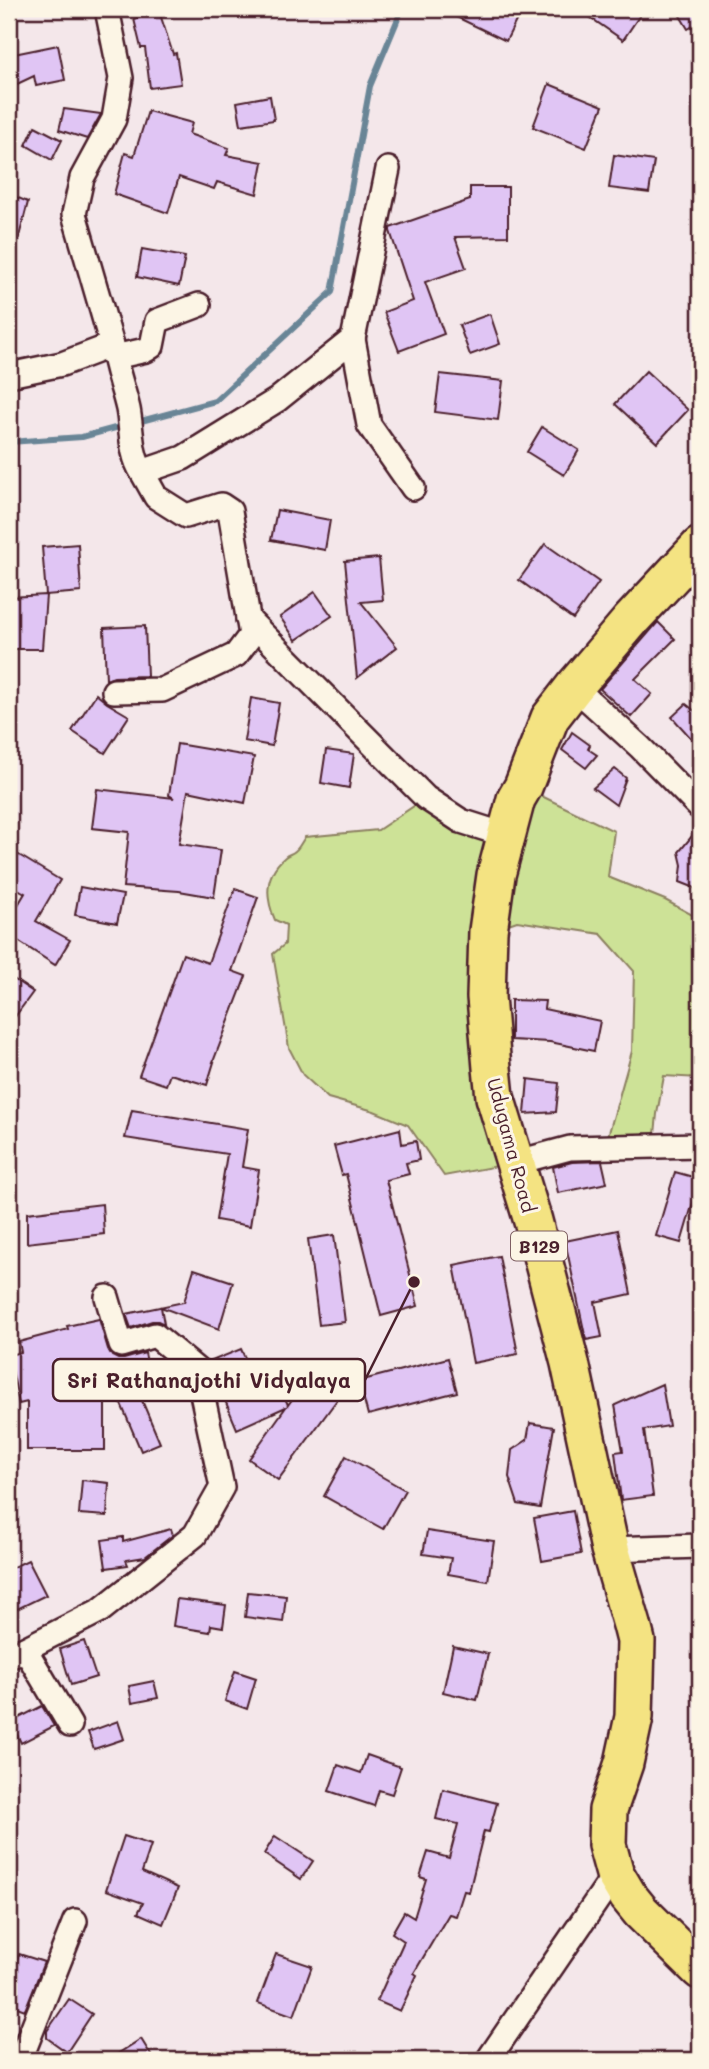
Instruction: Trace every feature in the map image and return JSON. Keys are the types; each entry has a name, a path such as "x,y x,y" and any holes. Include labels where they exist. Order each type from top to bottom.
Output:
{"main road":[{"name":"Udugama Road","path":"700,546 631,620 550,718 516,799 505,835 488,931 486,997 495,1097 533,1222 570,1363 610,1549 636,1641 634,1717 624,1763 608,1810 607,1846 615,1874 628,1896 700,1970"}],"street":[{"path":"107,9 121,78 114,119 82,178 75,214 113,351 140,469 156,497 186,516 221,505 230,511 251,635 236,655 162,690 114,691"},
{"path":"388,169 353,339 369,425 413,488"},
{"path":"9,375 113,351 146,350 152,346 156,321 199,306"},
{"path":"140,469 183,458 277,400 353,339"},
{"path":"248,619 426,797 461,821 505,835"},
{"path":"574,687 700,807"},
{"path":"514,1163 570,1147 700,1145"},
{"path":"70,1725 17,1653 101,1610 195,1535 222,1487 197,1370 156,1335 121,1345 107,1297"},
{"path":"610,1549 700,1546"},
{"path":"488,2060 615,1874"},
{"path":"20,2060 75,1922"}],"green space":[{"path":"523,787 614,831 608,877 665,900 700,919 700,1078 664,1076 654,1145 605,1147 632,1051 634,971 601,934 517,921 488,931 514,1163 444,1176 408,1125 374,1111 328,1098 303,1075 289,1048 273,954 285,944 286,925 275,920 268,894 270,878 278,864 296,850 305,837 378,830 426,798 505,835"}],"building":[{"path":"440,9 522,9 506,41"},
{"path":"578,9 644,9 623,40"},
{"path":"676,9 700,9 700,22 688,29"},
{"path":"159,11 173,54 176,53 181,84 150,88 145,48 141,48 134,19"},
{"path":"58,45 65,80 36,86 34,76 15,85 9,55"},
{"path":"549,84 603,106 586,148 533,127"},
{"path":"270,96 274,120 241,125 237,102"},
{"path":"64,109 101,114 87,139 59,130"},
{"path":"148,111 192,123 189,134 229,148 226,155 263,162 257,194 217,182 214,189 179,177 168,213 114,194 125,153 134,156"},
{"path":"35,126 62,140 52,160 26,145"},
{"path":"614,155 654,161 649,193 609,188"},
{"path":"470,187 508,187 508,236 455,237 466,268 425,282 444,334 399,351 384,312 413,301 390,228 470,200"},
{"path":"9,194 28,202 15,252 9,252"},
{"path":"142,249 185,257 179,286 137,277"},
{"path":"490,314 500,344 470,355 459,325"},
{"path":"646,371 688,410 657,443 615,404"},
{"path":"440,374 503,381 498,420 435,412"},
{"path":"542,427 579,450 564,475 527,452"},
{"path":"277,510 330,520 325,550 271,540"},
{"path":"78,544 81,592 46,595 42,547"},
{"path":"545,544 599,582 573,619 519,580"},
{"path":"379,558 383,600 361,602 397,647 357,678 345,561"},
{"path":"315,592 332,616 296,640 280,617"},
{"path":"46,595 42,649 9,649 9,597"},
{"path":"658,622 675,639 635,679 652,694 631,717 600,689"},
{"path":"145,626 147,676 114,677 106,680 104,628"},
{"path":"96,694 129,716 105,753 72,731"},
{"path":"251,698 279,703 272,746 244,741"},
{"path":"686,704 700,715 700,748 672,717"},
{"path":"572,732 590,745 588,749 597,755 586,768 562,750"},
{"path":"177,744 254,757 245,803 188,791 179,844 221,850 214,897 179,891 123,887 129,832 92,828 97,789 174,798 169,795"},
{"path":"326,750 354,754 349,788 321,783"},
{"path":"615,769 626,778 616,805 593,788"},
{"path":"700,826 700,890 680,882 682,865 679,852"},
{"path":"9,849 60,880 36,921 70,940 55,965 9,935 9,920 25,893 9,884"},
{"path":"80,887 123,895 117,923 75,915"},
{"path":"235,889 258,897 232,971 246,976 207,1085 170,1074 166,1085 139,1076 183,954 208,963"},
{"path":"9,976 33,992 9,1025"},
{"path":"511,1000 545,1001 544,1009 600,1021 594,1051 550,1042 511,1040"},
{"path":"528,1079 559,1083 556,1112 525,1114"},
{"path":"132,1110 248,1129 242,1167 259,1170 250,1226 216,1220 227,1154 125,1138"},
{"path":"400,1129 402,1144 416,1141 419,1160 406,1163 409,1174 386,1180 418,1306 381,1316 346,1174 342,1175 334,1146"},
{"path":"602,1161 607,1183 558,1193 553,1167 572,1162"},
{"path":"675,1172 700,1179 681,1243 656,1236"},
{"path":"102,1204 104,1234 27,1243 27,1213"},
{"path":"618,1230 631,1294 595,1302 602,1337 586,1340 565,1241"},
{"path":"334,1235 345,1322 319,1325 308,1239"},
{"path":"499,1256 518,1354 473,1363 454,1265"},
{"path":"194,1269 233,1282 219,1329 161,1307 164,1324 152,1321 131,1328 126,1314 184,1302"},
{"path":"99,1319 112,1356 124,1359 145,1353 149,1373 132,1377 160,1443 141,1451 105,1366 105,1450 27,1450 27,1402 19,1404 9,1355 21,1352 19,1342 68,1329 67,1326"},
{"path":"241,1349 253,1376 272,1368 288,1405 309,1376 339,1397 278,1480 249,1459 286,1407 237,1429 209,1362"},
{"path":"448,1358 457,1392 368,1415 359,1381"},
{"path":"662,1384 669,1426 644,1430 653,1496 621,1500 615,1452 623,1451 615,1405"},
{"path":"530,1423 554,1427 540,1508 518,1504 509,1477 512,1450 527,1440"},
{"path":"346,1456 405,1490 383,1529 324,1496"},
{"path":"82,1480 109,1483 107,1516 79,1514"},
{"path":"573,1511 581,1554 542,1561 534,1518"},
{"path":"171,1529 173,1535 145,1557 126,1560 128,1565 106,1568 102,1540 123,1537 123,1542"},
{"path":"427,1531 494,1541 488,1581 448,1574 451,1558 423,1554"},
{"path":"28,1560 46,1595 9,1613 9,1569"},
{"path":"248,1592 286,1596 283,1622 245,1617"},
{"path":"177,1599 226,1605 223,1627 211,1625 210,1632 173,1626"},
{"path":"84,1641 96,1677 71,1685 60,1649"},
{"path":"453,1646 488,1654 477,1700 443,1692"},
{"path":"235,1671 256,1678 247,1709 225,1701"},
{"path":"154,1681 158,1698 132,1703 129,1686"},
{"path":"42,1706 54,1726 21,1743 11,1722"},
{"path":"118,1721 124,1739 94,1749 88,1732"},
{"path":"367,1755 401,1767 392,1794 379,1790 374,1806 329,1791 338,1765 361,1773"},
{"path":"443,1789 497,1803 489,1832 484,1831 469,1892 464,1891 456,1916 449,1914 414,1973 417,1975 400,2011 377,2001 404,1941 392,1933 404,1912 414,1918 426,1879 420,1877 428,1852 449,1858 458,1824 436,1819"},
{"path":"124,1836 151,1845 142,1872 178,1888 163,1924 138,1913 143,1903 106,1890"},
{"path":"275,1836 313,1861 301,1879 264,1854"},
{"path":"19,1954 44,1962 25,2010 9,2004 9,1983"},
{"path":"276,1954 312,1966 294,2016 258,2003"},
{"path":"69,1999 92,2014 67,2052 47,2038 47,2031"},
{"path":"141,2039 154,2060 108,2060"}],"waterway":[{"path":"9,442 82,437 215,401 332,292 370,86 402,9"}],"place":[{"name":"Sri Rathanajothi Vidyalaya","path":"414,1282"}]}
